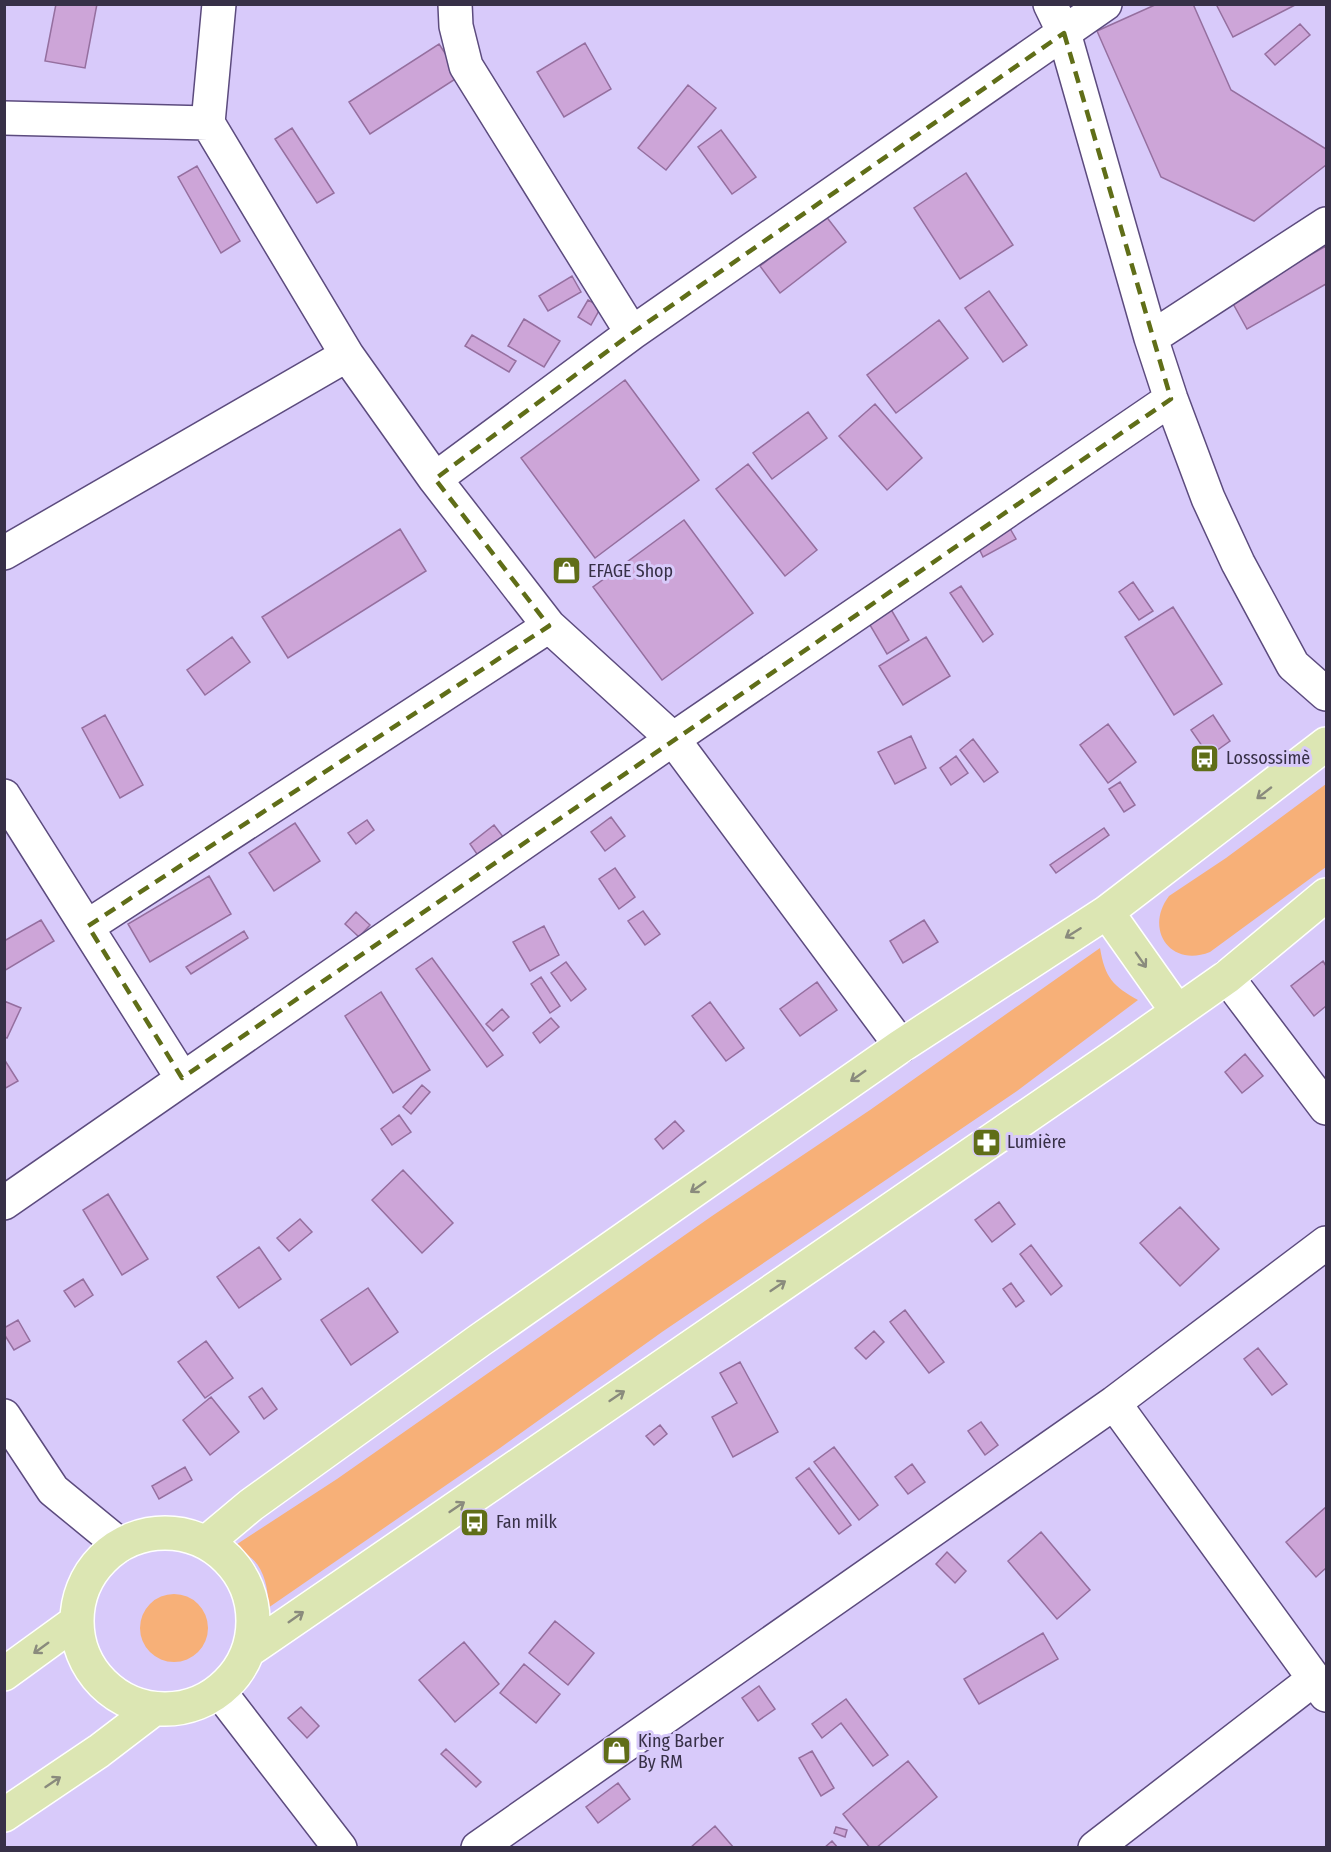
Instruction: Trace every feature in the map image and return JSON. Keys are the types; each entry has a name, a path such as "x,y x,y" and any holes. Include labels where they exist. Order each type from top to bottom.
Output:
{"main road":[{"path":"208,1541 251,1505 480,1340 901,1046 1107,912 1326,744"},
{"path":"248,1651 1119,1053 1227,977 1326,895"},
{"path":"1107,912 1177,1011"},
{"path":"186,1533 208,1541 237,1569 247,1588 252,1609 253,1630 248,1651 236,1673 219,1691 204,1701 188,1707 154,1709 136,1705 105,1686 93,1673 79,1639 77,1621 79,1603 94,1570 120,1545 140,1536 186,1533"},
{"path":"4,1674 77,1621"},
{"path":"4,1815 99,1751 154,1709"}],"street":[{"path":"219,4 208,123 347,355 435,479 549,626 673,739 901,1046"},
{"path":"455,4 456,26 466,66 632,333"},
{"path":"435,479 1057,19 1104,4"},
{"path":"1057,19 1151,338 1171,399 1209,498 1238,563 1293,664 1326,694"},
{"path":"4,118 208,123"},
{"path":"1151,338 1326,224"},
{"path":"4,553 347,355"},
{"path":"4,1203 673,739 1171,399"},
{"path":"87,926 549,626"},
{"path":"4,796 182,1078"},
{"path":"1227,977 1326,1108"},
{"path":"478,1848 1114,1403 1326,1243"},
{"path":"1095,1848 1320,1687 1114,1403"},
{"path":"4,1416 53,1490 120,1545"},
{"path":"219,1691 340,1848"}],"highlighted area":[{"path":"1064,33 1171,399 182,1078 88,926 549,626 435,479 632,333"}],"shaded area":[{"path":"1326,784 1326,867 1210,952 1196,956 1183,955 1173,950 1165,942 1160,932 1159,921 1169,896 1226,858"},
{"path":"1100,948 1105,967 1112,980 1122,990 1138,1000 1017,1091 662,1332 500,1448 268,1608 268,1594 258,1565 245,1554 228,1550 337,1479"},
{"path":"167,1594 181,1594 193,1599 203,1609 208,1628 203,1647 193,1657 181,1662 167,1662 155,1657 145,1647 140,1635 140,1621 145,1609 155,1599"}],"building":[{"path":"56,4 97,4 85,68 45,61"},
{"path":"1157,4 1193,4 1231,90 1326,149 1326,165 1254,221 1161,177 1097,31"},
{"path":"1216,4 1297,4 1233,37"},
{"path":"1300,24 1310,35 1275,65 1265,54"},
{"path":"585,43 611,89 564,117 537,72"},
{"path":"439,44 460,76 370,134 349,102"},
{"path":"688,85 716,108 666,170 638,148"},
{"path":"292,128 334,193 317,203 275,139"},
{"path":"721,130 756,177 732,194 698,147"},
{"path":"197,166 240,241 221,253 178,177"},
{"path":"966,173 1013,245 960,279 914,208"},
{"path":"825,215 846,242 780,293 760,266"},
{"path":"1326,246 1326,284 1247,329 1231,300"},
{"path":"572,276 581,292 548,311 539,296"},
{"path":"989,291 1027,345 1003,362 965,308"},
{"path":"588,300 601,307 591,325 578,317"},
{"path":"524,319 560,341 544,367 508,346"},
{"path":"939,320 968,358 896,413 867,375"},
{"path":"472,335 516,361 509,372 465,346"},
{"path":"625,380 699,480 595,558 521,458"},
{"path":"875,404 922,458 887,490 839,436"},
{"path":"808,412 827,438 772,479 753,453"},
{"path":"748,464 817,550 785,576 716,489"},
{"path":"684,520 753,613 662,680 593,587"},
{"path":"1008,525 1016,539 983,557 976,542"},
{"path":"400,529 426,571 288,658 262,617"},
{"path":"1133,582 1153,611 1139,620 1119,592"},
{"path":"961,586 993,634 983,642 950,593"},
{"path":"889,606 909,640 887,654 867,620"},
{"path":"1173,607 1222,684 1174,715 1125,637"},
{"path":"232,637 250,662 205,695 187,670"},
{"path":"926,637 950,676 903,705 879,666"},
{"path":"105,715 143,785 120,798 82,728"},
{"path":"1213,715 1230,741 1209,756 1191,730"},
{"path":"1108,724 1136,762 1108,783 1080,745"},
{"path":"911,736 926,768 895,784 878,752"},
{"path":"973,739 998,772 984,782 960,750"},
{"path":"956,756 968,773 951,785 940,768"},
{"path":"1120,782 1135,805 1124,812 1109,789"},
{"path":"611,817 625,836 605,851 591,832"},
{"path":"367,820 374,830 356,844 348,833"},
{"path":"295,823 320,861 274,891 249,853"},
{"path":"494,825 504,838 479,857 470,844"},
{"path":"1104,828 1109,835 1056,873 1050,865"},
{"path":"615,868 635,897 619,909 599,879"},
{"path":"209,876 231,914 150,962 128,924"},
{"path":"643,911 660,934 645,945 628,921"},
{"path":"356,912 370,925 359,937 345,924"},
{"path":"41,920 54,941 4,971 4,941"},
{"path":"924,920 938,942 903,963 890,941"},
{"path":"544,926 559,955 530,971 513,942"},
{"path":"244,931 248,938 191,974 186,967"},
{"path":"432,958 503,1055 487,1067 416,969"},
{"path":"1323,961 1326,966 1326,1006 1314,1016 1291,986"},
{"path":"566,962 586,989 571,1001 551,973"},
{"path":"541,977 560,1006 550,1013 531,984"},
{"path":"817,982 837,1010 800,1036 780,1009"},
{"path":"381,992 430,1070 393,1093 345,1016"},
{"path":"4,1001 21,1008 7,1038 4,1037"},
{"path":"710,1002 744,1048 726,1061 692,1016"},
{"path":"502,1009 509,1017 493,1031 486,1024"},
{"path":"551,1018 559,1027 540,1043 533,1033"},
{"path":"1245,1054 1263,1076 1242,1093 1225,1072"},
{"path":"4,1059 18,1081 4,1089"},
{"path":"422,1085 430,1092 411,1114 403,1107"},
{"path":"399,1115 411,1132 392,1145 381,1129"},
{"path":"675,1121 684,1131 663,1149 655,1139"},
{"path":"403,1170 453,1223 422,1253 372,1200"},
{"path":"108,1194 148,1259 122,1275 83,1210"},
{"path":"999,1202 1015,1224 992,1242 975,1220"},
{"path":"1180,1207 1219,1249 1180,1286 1140,1243"},
{"path":"300,1219 312,1232 289,1251 277,1238"},
{"path":"1031,1245 1062,1286 1051,1295 1020,1254"},
{"path":"259,1247 281,1279 239,1308 217,1277"},
{"path":"83,1279 93,1295 75,1307 64,1291"},
{"path":"1011,1283 1024,1301 1016,1307 1003,1289"},
{"path":"368,1288 398,1332 351,1365 321,1320"},
{"path":"905,1310 944,1362 929,1373 890,1322"},
{"path":"18,1320 30,1341 14,1350 4,1334 4,1328"},
{"path":"874,1331 884,1342 866,1359 855,1348"},
{"path":"206,1341 233,1378 205,1398 178,1362"},
{"path":"1258,1348 1287,1384 1272,1395 1244,1359"},
{"path":"740,1362 778,1432 733,1457 712,1417 737,1403 720,1373"},
{"path":"262,1388 277,1409 264,1419 249,1397"},
{"path":"211,1397 239,1432 210,1455 183,1420"},
{"path":"981,1422 998,1445 985,1455 968,1431"},
{"path":"660,1425 667,1434 654,1445 646,1436"},
{"path":"834,1447 878,1505 859,1520 814,1462"},
{"path":"912,1464 925,1482 908,1494 895,1477"},
{"path":"185,1467 192,1480 159,1499 152,1486"},
{"path":"809,1468 851,1525 839,1534 796,1478"},
{"path":"1326,1507 1326,1568 1316,1577 1286,1542"},
{"path":"1041,1532 1090,1590 1057,1619 1008,1561"},
{"path":"947,1552 966,1571 955,1583 936,1564"},
{"path":"555,1621 594,1653 568,1685 529,1653"},
{"path":"1043,1633 1058,1659 979,1704 964,1679"},
{"path":"464,1642 499,1684 455,1722 419,1680"},
{"path":"524,1664 560,1694 536,1723 500,1693"},
{"path":"759,1686 775,1709 758,1721 742,1698"},
{"path":"846,1699 888,1755 873,1766 841,1723 822,1738 812,1724"},
{"path":"301,1707 319,1726 307,1738 288,1718"},
{"path":"446,1749 481,1782 476,1787 441,1754"},
{"path":"812,1751 834,1788 821,1796 799,1758"},
{"path":"908,1761 937,1797 876,1848 870,1848 843,1814"},
{"path":"618,1783 630,1799 598,1823 586,1807"},
{"path":"715,1826 734,1848 690,1848"},
{"path":"836,1827 847,1830 845,1837 834,1833"},
{"path":"832,1841 838,1848 824,1848"}],"place":[{"name":"EFAGE Shop","path":"567,571"},
{"name":"Lossossimè","path":"1205,758"},
{"name":"Lumière","path":"986,1142"},
{"name":"Fan milk","path":"475,1522"},
{"name":"King Barber By RM","path":"617,1751"}]}
